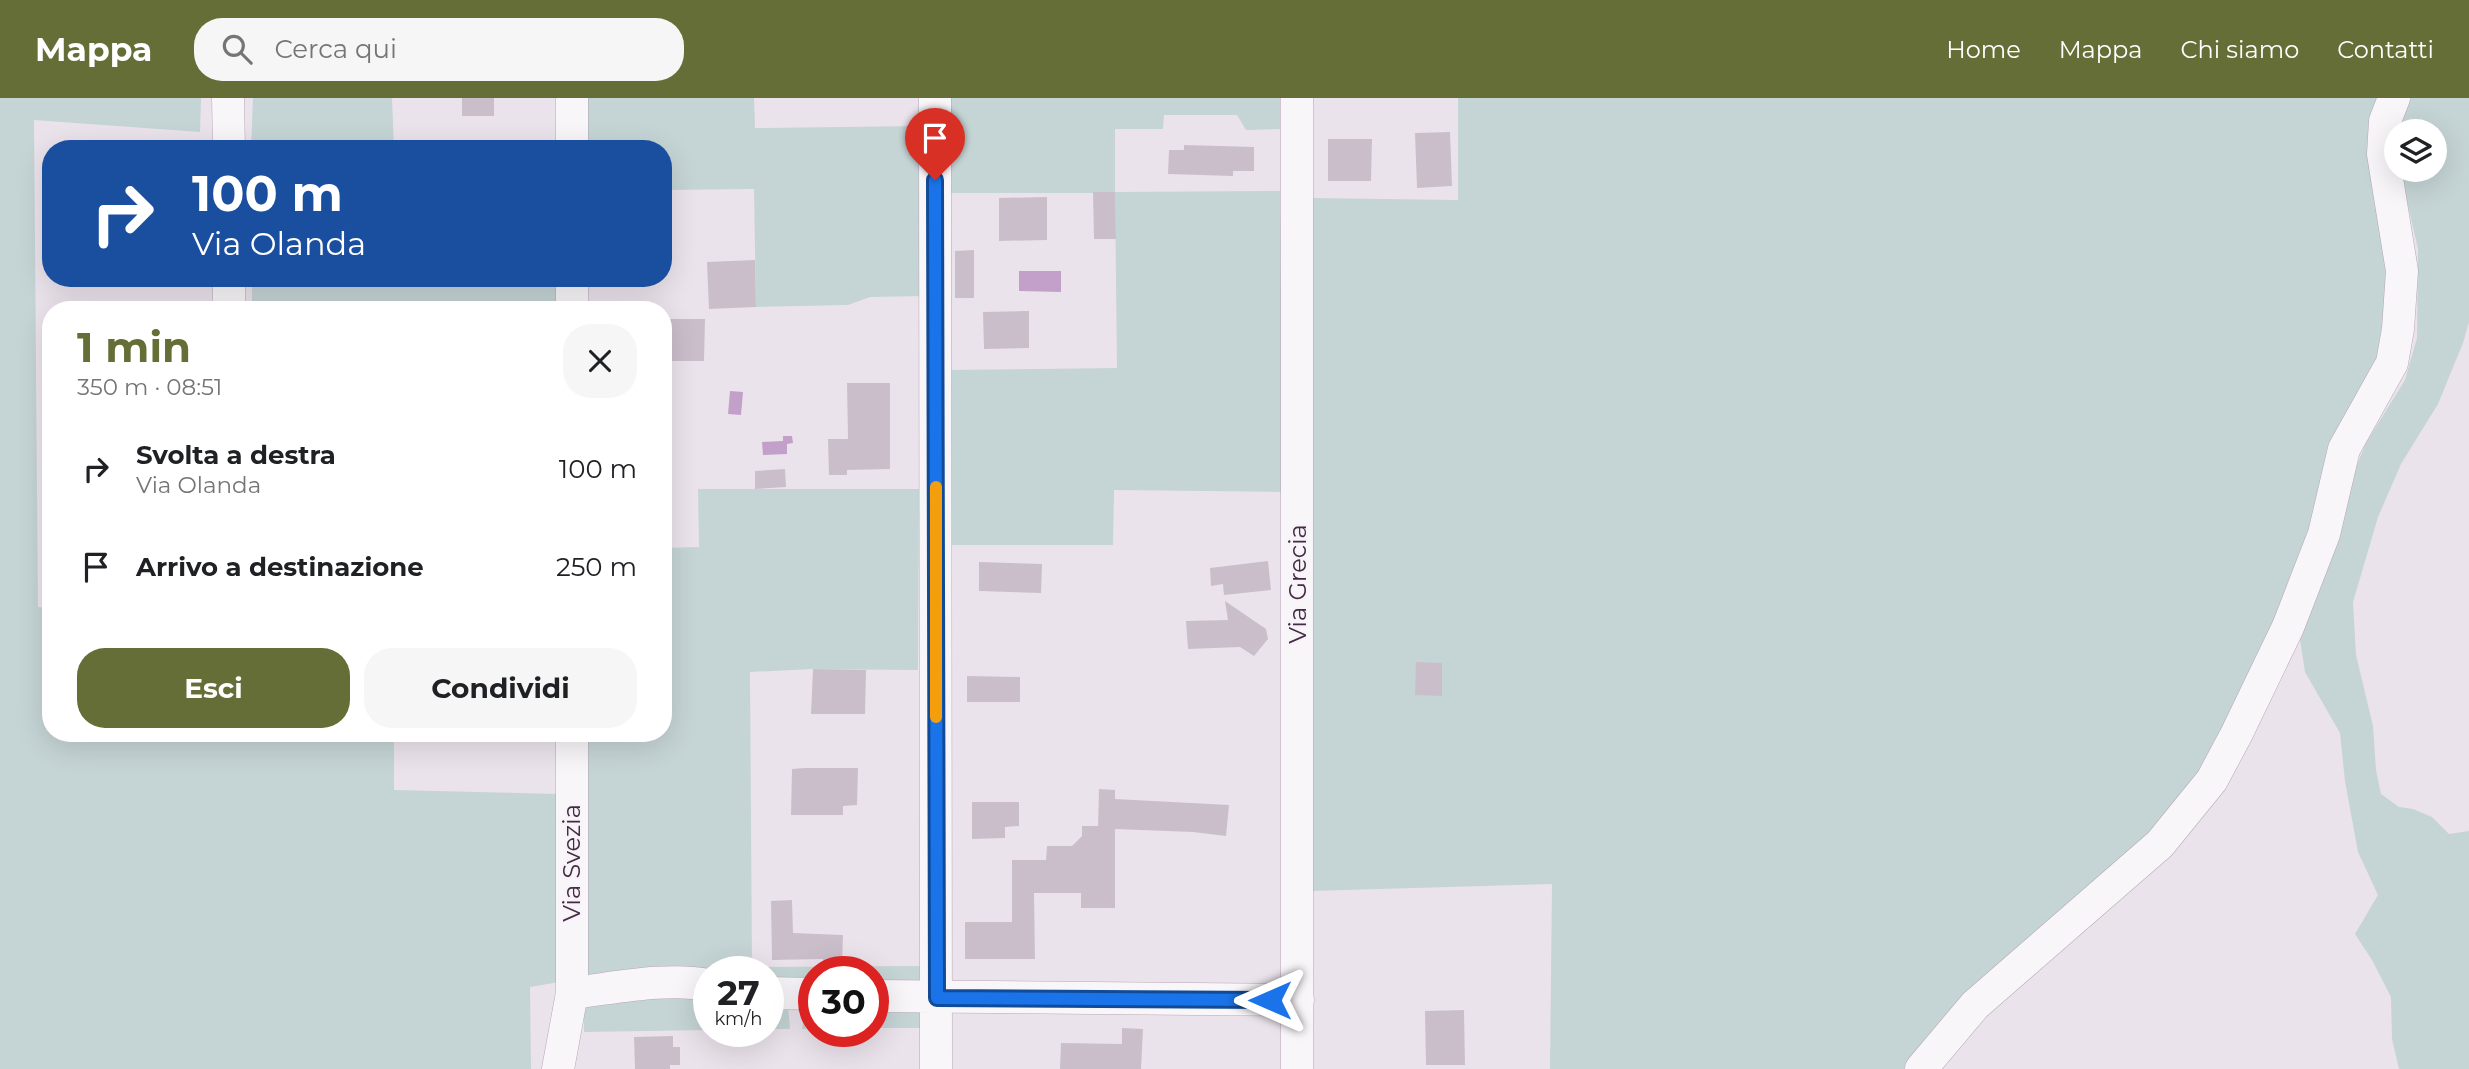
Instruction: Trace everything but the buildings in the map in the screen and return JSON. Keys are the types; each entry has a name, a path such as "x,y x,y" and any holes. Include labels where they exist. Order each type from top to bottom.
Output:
{"street":[{"path":"228,98 229,140"},
{"path":"572,98 572,140"},
{"path":"935,98 936,1069"},
{"name":"Via Grecia","path":"1297,98 1297,1069"},
{"path":"1921,1069 1975,1005 2160,844 2212,780 2237,733 2288,627 2324,534 2344,449 2392,363 2398,329 2402,271 2383,154 2385,121 2394,98"},
{"name":"Via Svezia","path":"558,1069 572,993 572,742"},
{"path":"572,993 693,982"},
{"path":"889,996 1298,1000"}],"shaded area":[{"path":"0,98 201,98 200,132 34,120 38,607 42,607 42,742 394,742 394,790 558,794 559,982 530,987 531,1069 0,1069"},
{"path":"253,98 392,98 394,140 251,140"},
{"path":"583,98 754,98 755,128 922,126 924,296 870,297 848,305 756,307 754,189 672,190 672,140 585,140"},
{"path":"945,98 1280,98 1280,129 1246,130 1237,115 1164,115 1163,129 1115,129 1115,192 1280,191 1283,492 1114,490 1113,545 946,545 947,370 1117,368 1115,193 945,193"},
{"path":"1458,98 2382,98 2384,182 2386,182 2391,272 2381,358 2274,635 2206,767 2154,837 1910,1060 1904,1069 1550,1069 1552,884 1311,891 1310,198 1458,200"},
{"path":"2411,98 2469,98 2469,322 2438,404 2401,464 2378,517 2353,602 2356,655 2373,726 2376,770 2381,794 2399,807 2413,809 2432,817 2449,834 2469,831 2469,1069 2399,1069 2392,1039 2391,997 2355,934 2378,895 2358,852 2345,781 2340,733 2305,672 2299,633 2351,479 2366,443 2405,380 2417,338 2418,249 2403,182 2447,182 2447,119 2400,119"},
{"path":"1019,271 1061,271 1061,292 1019,291"},
{"path":"252,287 560,287 560,301 252,301"},
{"path":"730,391 743,392 741,415 728,414"},
{"path":"783,436 792,436 793,443 787,444 787,454 763,455 762,442 783,441"},
{"path":"698,489 919,489 918,670 813,669 750,672 752,956 693,956 693,972 585,982 588,742 672,742 672,548 699,547"},
{"path":"889,966 920,966 920,982 889,985"},
{"path":"784,967 798,967 798,983 784,982"},
{"path":"693,992 693,1030 584,1032 584,1012 590,1002"},
{"path":"784,1004 788,1004 790,1029 784,1029"},
{"path":"889,1009 923,1012 922,1028 889,1028"}],"slow traffic":[{"path":"936,487 936,717"}],"route":[{"path":"935,180 937,998 1270,1000"}]}
